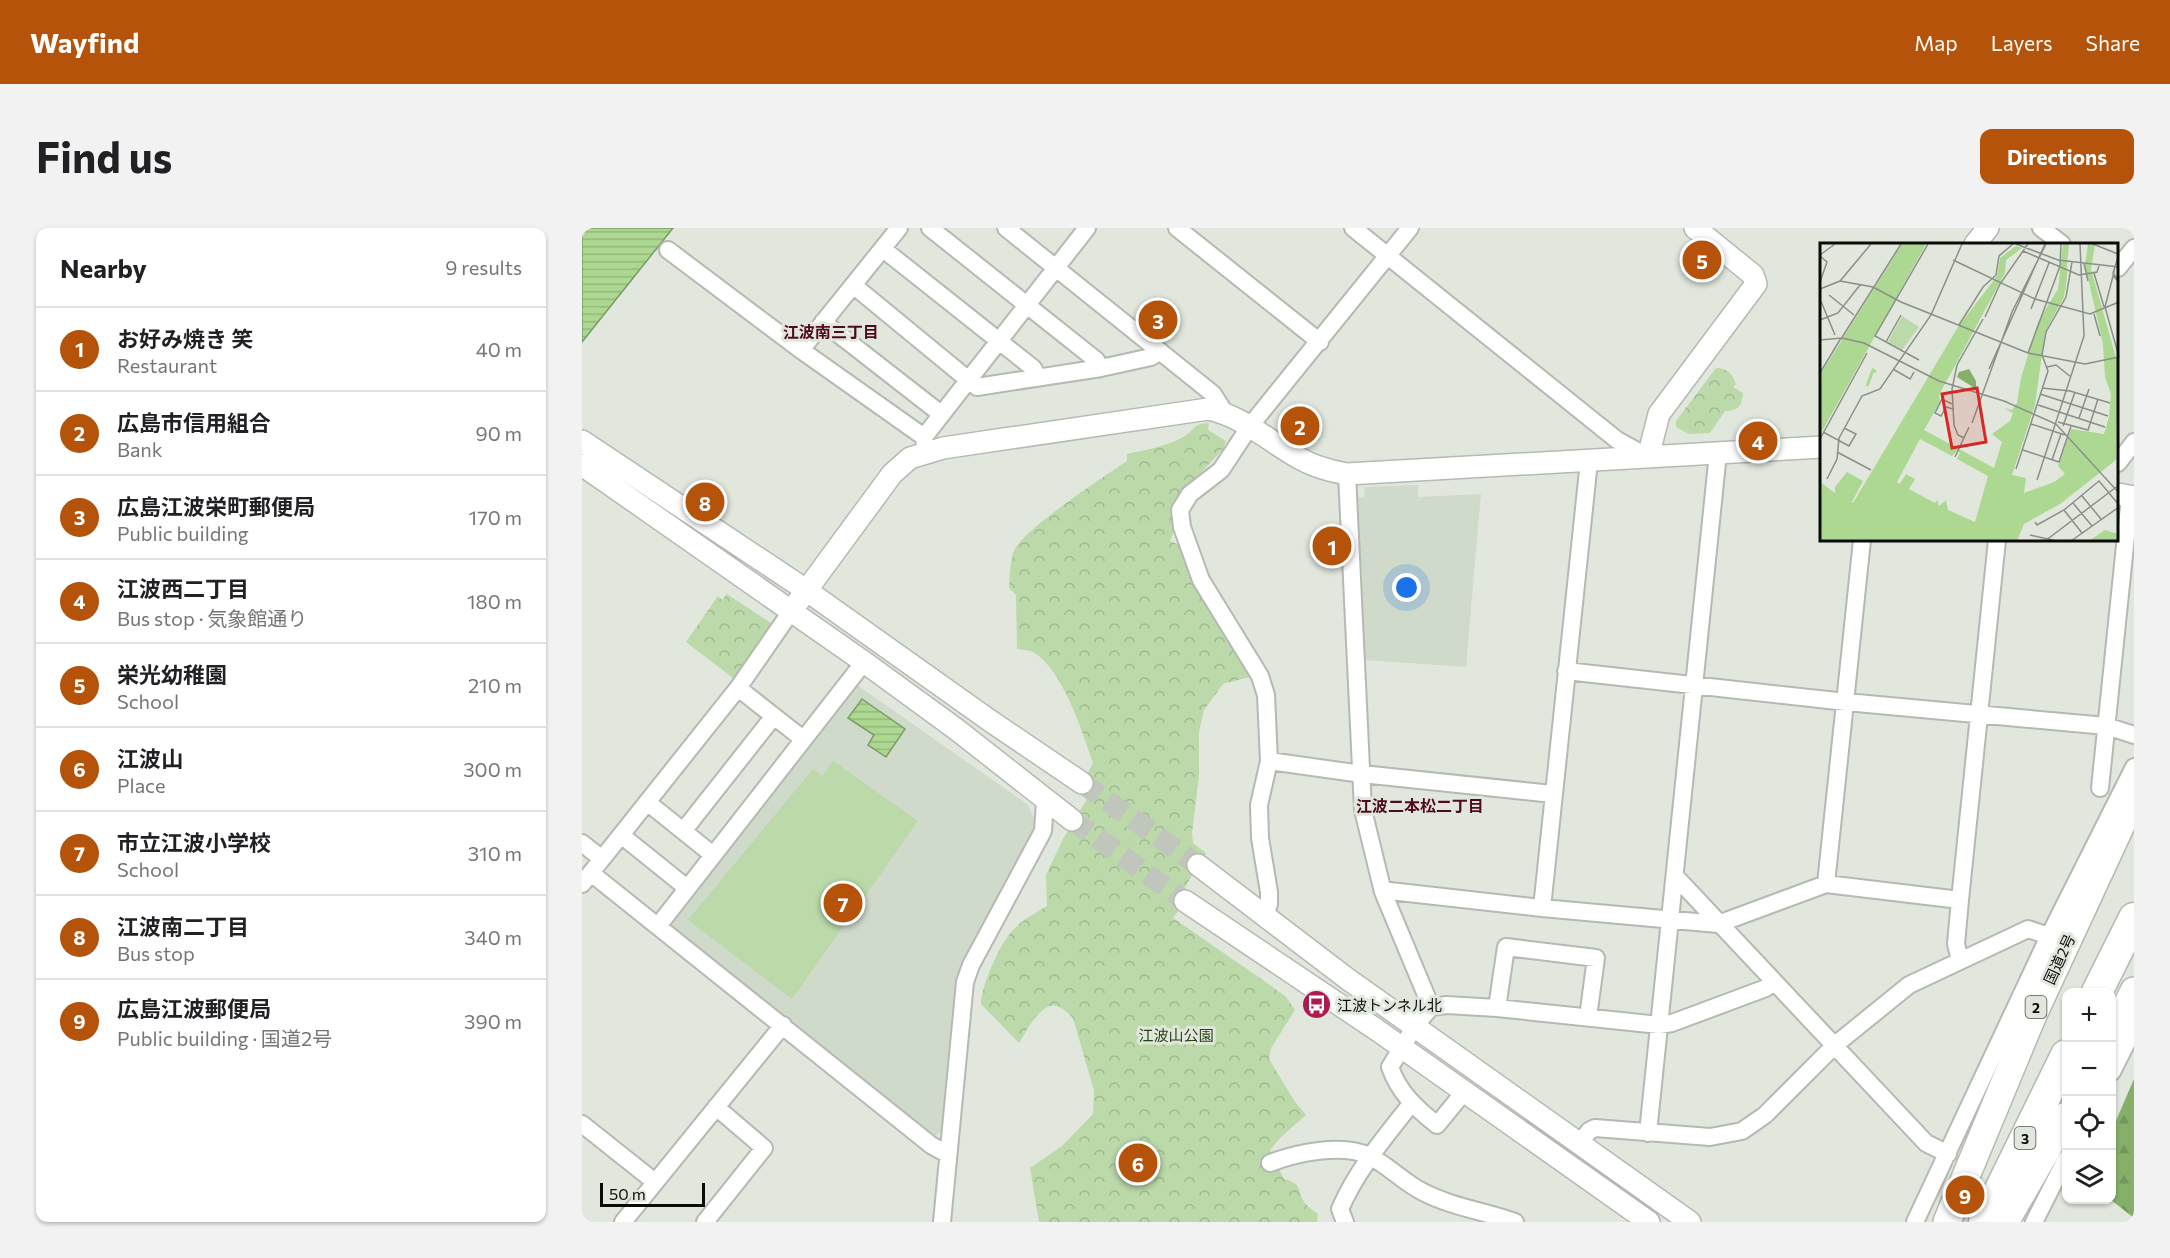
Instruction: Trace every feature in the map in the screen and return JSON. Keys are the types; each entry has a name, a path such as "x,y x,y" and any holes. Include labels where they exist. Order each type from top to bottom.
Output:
{"highway":[{"name":"国道2号","path":"1949,1217 2032,1017 2134,797"},
{"path":"2099,988 2134,918"},
{"path":"2116,1028 2134,991"},
{"name":"3","path":"1984,1222 2062,1065"},
{"path":"2005,1222 2062,1125"}],"street":[{"path":"801,350 899,228"},
{"path":"930,228 1096,360 1101,368"},
{"path":"1006,228 1213,394 1225,413"},
{"path":"947,1154 922,1137 658,926 586,879 738,688 806,590 892,474 925,444 941,414 1087,228"},
{"path":"1177,228 1320,342"},
{"path":"1353,228 1617,440 1648,457"},
{"path":"1265,916 1269,904 1269,892 1260,838 1259,805 1269,761 1266,694 1260,676 1201,580 1182,527 1180,510 1190,494 1221,470 1250,426 1410,228"},
{"path":"1648,457 1659,414 1756,284 1753,275 1695,228"},
{"path":"1976,243 1988,228"},
{"path":"2050,238 2069,228"},
{"path":"2119,267 2134,248"},
{"path":"883,249 1033,368 1038,377"},
{"path":"668,250 925,444 1209,409 1225,413 1250,426 1300,459 1325,470 1347,474 1718,453 1820,444"},
{"path":"853,285 977,387 1101,368 1151,357 1160,351"},
{"path":"823,322 941,414"},
{"path":"582,441 806,590 1082,783"},
{"path":"2119,462 2134,442"},
{"path":"1648,1133 1718,453"},
{"path":"1542,908 1589,461"},
{"path":"582,465 864,662 956,729 1071,820"},
{"path":"1347,474 1363,810 1383,892 1431,1006"},
{"path":"2100,788 2129,501"},
{"path":"1826,884 1862,542"},
{"path":"1960,960 1956,944 1997,542"},
{"path":"658,926 864,662"},
{"path":"1566,671 1846,702 2106,726 2134,735"},
{"path":"738,688 803,739"},
{"path":"684,830 774,716"},
{"path":"1269,761 1362,774 1553,794"},
{"path":"1915,1222 2049,936 2134,767"},
{"path":"942,1222 965,982 971,965 1043,831 1045,801"},
{"path":"647,802 713,855"},
{"path":"621,835 687,888"},
{"path":"582,843 602,859"},
{"path":"1198,865 1349,980 1690,1222"},
{"path":"1675,876 1926,1143 1948,1154"},
{"path":"1383,892 1718,924 1826,884 1960,900"},
{"path":"1185,901 1401,1048 1649,1222"},
{"path":"1580,1143 1588,1131 1595,1128 1710,1137 1742,1131 1765,1115 1835,1045 1909,985 2028,928 2049,936"},
{"path":"1497,1008 1506,947 1596,958 1588,1017"},
{"path":"1464,1092 1437,1125 1411,1104 1394,1078 1390,1067 1415,1026 1431,1006 1497,1008 1659,1025 1672,1023 1766,988 1773,982"},
{"path":"623,1222 783,1025"},
{"path":"2116,1064 2134,1028"},
{"path":"1345,1222 1340,1209 1349,1188 1370,1156 1411,1104"},
{"path":"705,1222 764,1148 716,1107"},
{"path":"582,1124 655,1182"},
{"path":"1270,1163 1291,1155 1354,1150 1370,1156 1422,1192 1459,1206 1515,1222"},
{"path":"2034,1222 2062,1169"},
{"path":"1937,1174 1949,1217"}],"shaded area":[{"path":"582,228 673,228 582,342"},
{"path":"1418,485 1418,497 1481,494 1466,667 1364,660 1357,498 1364,497 1365,487"},
{"path":"857,685 1027,804 1034,818 1036,832 967,963 944,1129 933,1138 671,926 670,921"},
{"path":"862,699 905,729 886,757 868,745 874,735 848,718"}],"green space":[{"path":"1716,368 1726,370 1731,374 1736,384 1733,387 1743,393 1742,401 1736,409 1725,411 1710,433 1689,434 1676,427 1676,421"},
{"name":"江波山公園","path":"1209,423 1208,430 1226,441 1223,449 1190,484 1174,520 1170,541 1184,547 1253,676 1223,684 1204,710 1199,732 1199,775 1192,833 1193,843 1206,853 1183,890 1190,895 1173,918 1286,997 1295,1010 1271,1048 1269,1059 1295,1102 1306,1115 1270,1150 1284,1179 1295,1184 1304,1202 1318,1214 1317,1222 1039,1222 1030,1168 1062,1146 1093,1114 1094,1091 1073,1018 1066,1011 1057,1006 1045,1008 1035,1018 1019,1043 981,1004 984,987 992,966 1007,937 1028,917 1047,906 1046,875 1063,839 1087,799 1077,792 1093,763 1071,704 1055,674 1035,653 1017,649 1016,595 1009,588 1012,559 1020,542 1032,530 1127,461 1127,454 1172,442 1185,436 1197,425"},
{"path":"727,594 771,623 772,629 733,678 686,642 718,596 722,600"},
{"path":"833,761 918,821 792,999 688,920 813,769 822,776"},
{"path":"2134,1079 2134,1218 2116,1204 2116,1121"}],"tunnel":[{"path":"1082,783 1198,865"},
{"path":"1072,820 1185,901"}],"place":[{"name":"栄光幼稚園","path":"1702,260"},
{"name":"広島江波栄町郵便局","path":"1158,320"},
{"name":"広島市信用組合","path":"1300,426"},
{"name":"江波西二丁目","path":"1758,441"},
{"name":"江波南二丁目","path":"705,502"},
{"name":"お好み焼き 笑","path":"1332,546"},
{"name":"市立江波小学校","path":"843,903"},
{"name":"江波トンネル北","path":"1316,1005"},
{"name":"江波山","path":"1138,1163"},
{"name":"広島江波郵便局","path":"1965,1195"}],"district":[{"name":"江波南三丁目","path":"831,331"},
{"name":"江波二本松二丁目","path":"1420,805"}]}
